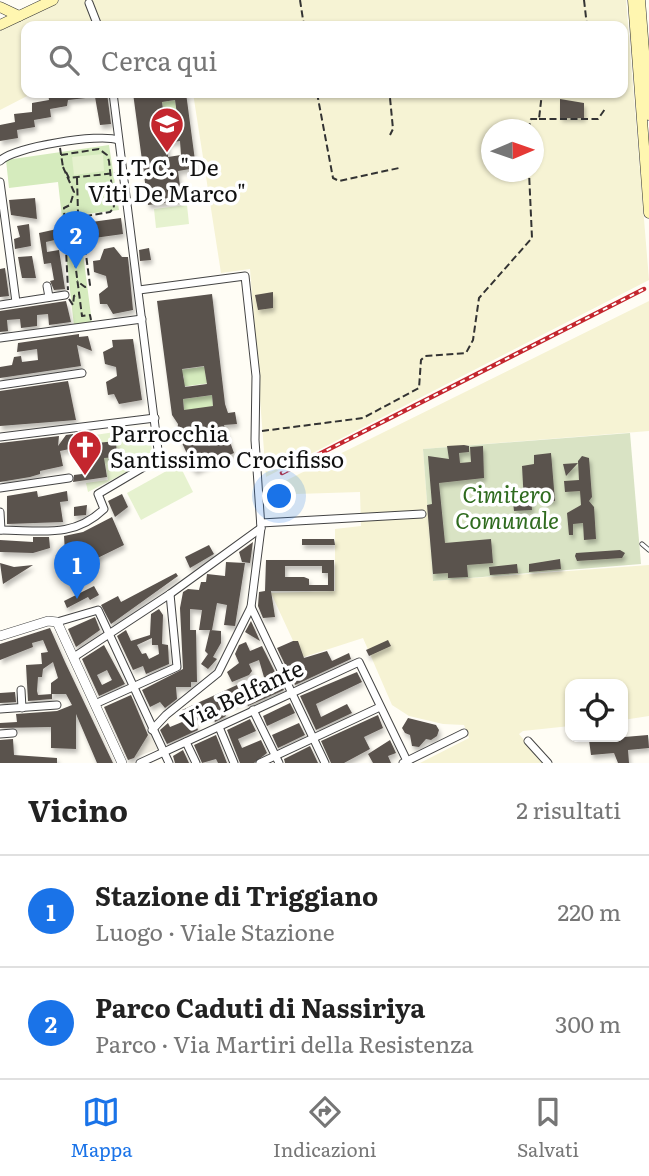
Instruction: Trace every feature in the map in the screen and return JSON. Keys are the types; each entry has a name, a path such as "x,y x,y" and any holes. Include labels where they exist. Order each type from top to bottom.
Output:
{"main road":[{"path":"0,25 53,0"},
{"path":"633,0 649,213"},
{"path":"640,0 649,114"},
{"path":"0,7 9,14 19,16"}],"street":[{"path":"89,3 96,21"},
{"path":"0,512 1,530 70,531 85,524 104,509 98,494 159,458 114,98"},
{"path":"0,161 16,150 97,138 118,140"},
{"path":"0,182 16,302"},
{"path":"138,290 245,276 256,376 255,440 261,525 251,607 218,673 152,730"},
{"path":"47,286 49,297"},
{"path":"0,305 65,295"},
{"path":"0,338 142,319"},
{"path":"0,385 82,373"},
{"path":"0,437 155,418"},
{"path":"0,488 69,478"},
{"path":"74,657 170,594 261,525 422,514"},
{"path":"95,704 177,667 170,594"},
{"path":"251,607 326,763"},
{"path":"0,636 48,621 57,622 98,610 169,763"},
{"path":"57,622 122,763"},
{"name":"Via Belfante","path":"140,763 359,662 380,707"},
{"path":"21,690 22,708"},
{"path":"0,709 57,705"},
{"path":"260,763 278,759 314,738 380,707 406,762 464,733"},
{"path":"253,710 278,759"},
{"path":"219,727 234,763"},
{"path":"0,734 13,733"},
{"path":"528,741 548,763"},
{"path":"186,742 196,763"}],"lane":[{"path":"642,544 649,550"}],"path":[{"path":"300,0 303,21"},
{"path":"583,0 586,21"},
{"path":"318,98 333,178 339,181 399,168"},
{"path":"390,98 393,129 390,135"},
{"path":"531,119 539,119 541,98"},
{"path":"544,119 598,119 605,110"},
{"path":"59,144 63,167 74,192 69,205 64,208 69,302 73,305 74,296 79,294"},
{"path":"61,155 99,149 107,155 110,174 114,208 110,212 80,217 90,285 85,287 77,281"},
{"path":"63,167 69,178 122,172"},
{"path":"76,178 78,213 71,232 82,316 90,315 92,326"},
{"path":"255,440 262,430 363,418 419,388 421,360 425,356 466,353 473,340 478,298 532,238 529,182"}],"shaded area":[{"path":"59,0 626,0 628,21 21,21 21,98 23,98 0,110 0,30"},
{"path":"628,24 649,280 266,477 250,269 221,273 194,98 628,98"},
{"path":"649,301 649,431 423,449 433,581 649,565 649,716 628,719 628,679 565,679 565,727 523,731 519,734 543,763 420,763 469,738 464,725 443,724 409,716 392,705 363,638 301,658 271,593 335,591 335,529 361,526 360,492 264,495 289,479"},
{"path":"150,732 157,749 134,758 141,745"}],"green space":[{"path":"175,100 179,129 166,131 162,102"},
{"path":"109,145 119,210 78,215 92,323 74,326 58,182 9,188 6,160"},
{"path":"103,154 104,171 74,175 72,157"},
{"path":"187,205 189,224 156,228 154,209"},
{"path":"208,366 206,376 210,383 181,387 184,377 179,370"},
{"path":"212,395 213,406 188,413 184,410 183,399"},
{"path":"149,427 153,459 88,492 86,483 108,480 105,463 91,464 88,436"},
{"name":"Cimitero Comunale","path":"630,433 641,564 433,581 423,449"},
{"path":"179,464 193,492 141,520 127,493"}],"building":[{"path":"86,98 68,100 67,106 50,109 51,117 34,120 35,127 17,130 18,138 0,141 0,125 15,122 14,114 32,112 32,103"},
{"path":"95,98 108,98 111,124 100,125"},
{"name":"I.T.C. \"De Viti De Marco\"","path":"134,98 187,98 196,168 178,171 182,201 148,205","holes":["175,100 179,129 166,131 162,102","180,141 181,155 168,157 168,143"]},
{"path":"560,99 584,103 584,118 560,118"},
{"path":"35,198 37,219 11,215 9,200"},
{"path":"121,218 123,234 87,239 84,223"},
{"path":"29,224 31,246 15,249 14,239 20,237 17,226"},
{"path":"57,229 59,239 46,242 47,252 59,250 65,289 54,290 50,281 54,280 51,263 44,264 39,233"},
{"path":"114,247 122,257 128,257 133,310 113,314 107,304 100,304 99,294 108,287 106,276 94,272 93,261 100,260 104,249"},
{"path":"149,248 151,260 140,261 139,250"},
{"path":"32,256 36,278 22,278 18,257"},
{"path":"5,268 9,296 0,297 0,269"},
{"path":"273,292 273,308 258,310 255,295"},
{"path":"212,294 225,404 228,413 235,412 237,424 224,425 234,453 195,471 187,462 189,458 177,432 178,424 172,415 157,301","holes":["204,366 207,384 185,387 182,369","212,395 213,406 184,410 183,399"]},
{"path":"66,301 71,322 49,325 48,314 37,315 37,326 21,328 20,319 7,320 8,331 0,332 0,311"},
{"path":"79,334 79,337 88,336 92,351 77,345 81,366 0,378 0,367 12,365 14,357 21,356 22,362 38,360 37,349 17,352 18,343"},
{"path":"133,339 142,400 119,404 114,394 108,395 106,382 117,376 116,367 105,364 103,352 113,347 112,340"},
{"path":"68,381 76,420 0,426 0,391"},
{"path":"73,434 78,445 116,441 117,457 104,458 107,477 73,482 74,475 82,474 79,447 60,451 63,466 40,471 40,474 30,477 0,482 0,443 59,436 58,446 66,435"},
{"path":"447,446 469,446 469,452 459,453 460,463 471,462 470,447 483,446 484,478 439,483 445,543 491,539 493,563 467,565 468,577 448,578 448,573 433,574 427,505 432,504 428,456 449,459"},
{"path":"551,453 555,501 543,502 542,495 531,496 532,510 514,511 513,502 524,502 522,466 534,464 534,455"},
{"path":"582,456 589,458 592,497 589,501 594,507 596,539 584,540 583,523 573,524 573,535 569,535 567,513 581,505 580,491 565,492 564,481 579,480 578,461"},
{"path":"578,463 566,476 563,464"},
{"path":"37,491 38,497 67,491 68,501 60,502 63,522 7,524 7,496"},
{"path":"122,494 128,507 115,517 108,501"},
{"path":"87,505 86,515 74,516 74,507"},
{"path":"112,517 124,545 69,572 66,568 64,536 83,532"},
{"path":"33,537 49,537 50,548 33,553 0,552 0,540 33,542"},
{"path":"302,539 334,539 335,545 302,545"},
{"path":"253,542 250,563 242,562 239,552"},
{"path":"209,545 214,554 190,568 185,557"},
{"path":"620,550 625,553 622,558 577,561 575,556 576,553"},
{"path":"560,559 561,569 529,572 529,564"},
{"path":"266,560 334,560 334,591 271,591 275,617 263,618 258,606 259,592 265,591","holes":["285,566 322,566 322,573 328,573 328,585 309,585 309,579 304,577 285,577"]},
{"path":"226,562 245,563 235,626 224,625 227,605 217,603 212,630 199,630 202,610 190,609 190,630 196,630 197,682 191,682 191,687 176,687 177,699 165,708 160,702 150,707 142,690 183,669 180,608 183,592 188,589 199,590 201,582 206,582 207,574 225,576"},
{"path":"0,563 14,567 33,565 3,584"},
{"path":"517,564 518,573 490,575 489,567"},
{"path":"176,573 178,576 111,624 101,605 118,596 121,602"},
{"path":"94,586 99,595 90,600 88,597 67,608 64,601"},
{"path":"159,609 163,615 162,644 168,645 169,664 146,674 143,666 133,670 117,636 126,630 131,641 150,635 151,614","holes":["152,638 152,645 158,645 159,654 149,659 137,645"]},
{"path":"95,617 100,630 76,647 68,629"},
{"path":"251,621 260,641 245,632"},
{"path":"50,628 113,763 97,763 76,714 76,749 51,748 51,727 0,728 0,723 17,722 16,714 57,711 72,705 66,694 52,694 52,699 28,701 26,665 42,664 41,653 48,652 43,640 32,643 33,647 0,660 0,644","holes":["53,662 58,678 51,683 52,694 38,695 37,691 38,677 42,677 43,669"]},
{"path":"210,630 221,631 221,643 213,657 217,659 208,669 201,664 208,654 205,651"},
{"path":"388,640 391,646 369,656 366,650"},
{"path":"298,641 304,658 327,651 332,661 349,653 351,659 295,685 277,648"},
{"path":"246,642 250,651 262,646 284,690 248,706 245,699 233,705 232,702 222,707 226,716 215,722 210,713 194,720 198,730 167,744 160,730 168,723 170,727 187,720 182,710 237,685 241,692 254,685 256,690 266,684 259,660 249,664 252,671 249,675 232,682 227,672 239,663 235,654 239,645"},
{"path":"104,645 125,684 99,696 82,659","holes":["107,670 112,680 102,685 97,675"]},
{"path":"357,672 362,682 316,704 321,717 347,704 352,713 316,730 300,696"},
{"path":"15,692 16,702 0,703 0,693"},
{"path":"131,695 148,735 134,758 128,760 104,707"},
{"path":"290,703 295,713 267,726 263,716"},
{"path":"378,715 383,728 364,737 370,749 344,763 331,763 321,741"},
{"path":"408,718 436,725 439,730 437,736 431,740 426,739 419,747 412,746 410,735 402,728"},
{"path":"250,719 256,731 238,739 242,748 261,740 267,753 254,763 240,763 227,730"},
{"path":"299,723 305,735 278,748 272,735"},
{"path":"216,735 227,763 218,763 216,759 202,763 194,745"},
{"path":"648,735 649,748 628,750 629,763 618,763 614,753 591,755 589,742 628,742 628,737"},
{"path":"13,739 14,755 57,758 57,763 0,763 0,740"},
{"path":"390,740 396,753 388,756 391,763 373,763 368,754"},
{"path":"310,746 318,763 285,763 284,759"},
{"path":"183,750 189,763 175,763 173,756"}],"railway":[{"path":"282,473 644,289"}],"place":[{"name":"I.T.C. \"De Viti De Marco\"","path":"167,154"},
{"name":"Parco Caduti di Nassiriya","path":"76,269"},
{"name":"Parrocchia Santissimo Crocifisso","path":"85,477"},
{"name":"Stazione di Triggiano","path":"77,599"}]}
